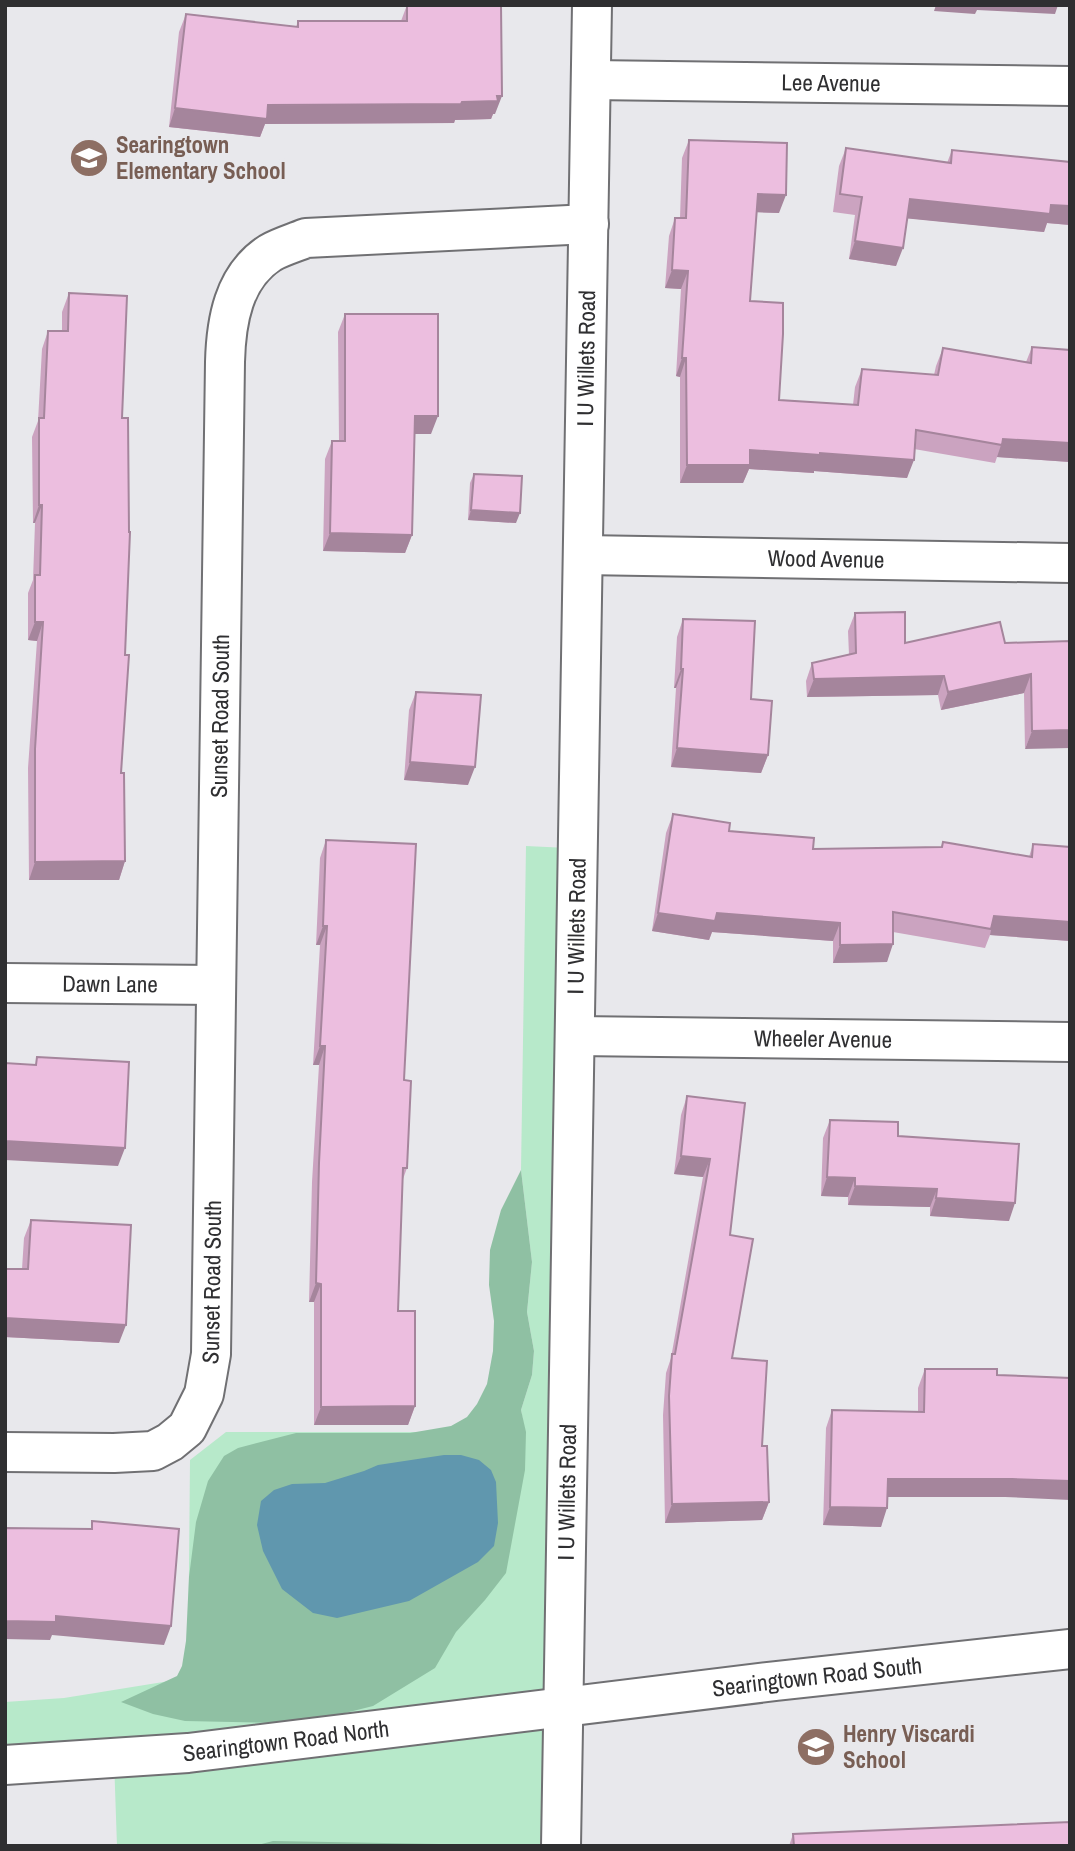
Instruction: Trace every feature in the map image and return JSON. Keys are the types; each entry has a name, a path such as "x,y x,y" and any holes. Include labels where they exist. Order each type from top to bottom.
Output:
{"street":[{"name":"I U Willets Road","path":"561,1846 592,5"},
{"name":"Lee Avenue","path":"592,80 1070,86"},
{"name":"Sunset Road South","path":"5,1452 153,1451 187,1428 204,1394 211,1354 225,338 232,303 247,274 270,253 306,239 589,224"},
{"name":"Wood Avenue","path":"583,555 1070,563"},
{"name":"Dawn Lane","path":"5,983 215,985"},
{"name":"Wheeler Avenue","path":"576,1036 1070,1042"},
{"name":"Searingtown Road South","path":"564,1707 1070,1649"},
{"name":"Searingtown Road North","path":"5,1765 188,1753 564,1707"}],"green space":[{"path":"526,846 568,848 554,1846 117,1846 114,1759 5,1765 5,1702 64,1698 188,1678 190,1460 226,1432 525,1432 521,1410 532,1375 534,1351 527,1312 532,1262 521,1170"},
{"path":"521,1170 532,1262 527,1312 534,1351 532,1375 521,1410 526,1432 525,1470 506,1573 456,1632 435,1668 373,1706 325,1718 278,1723 185,1721 153,1714 121,1702 177,1676 182,1666 196,1522 208,1481 224,1456 238,1448 296,1433 410,1433 451,1426 467,1417 477,1404 487,1384 493,1351 490,1250 501,1210"},
{"path":"273,1841 439,1844 442,1846 254,1846"}],"water":[{"path":"461,1455 479,1460 491,1470 496,1482 498,1523 494,1546 478,1562 409,1601 337,1618 313,1613 282,1589 263,1551 257,1525 261,1501 274,1490 292,1484 325,1483 378,1465"}],"building":[{"path":"407,5 501,5 502,96 497,96 498,101 461,104 268,105 267,119 175,108 186,14 298,27 298,21 407,21"},
{"path":"689,140 787,143 786,195 758,194 750,301 783,303 779,400 858,405 862,369 938,375 943,348 1031,363 1032,347 1070,350 1070,443 1003,439 1002,445 916,430 914,460 750,450 750,465 687,465 686,358 682,358 688,271 672,270 675,218 686,218"},
{"path":"846,148 951,163 952,150 1070,162 1070,206 1051,205 1050,214 910,199 903,248 855,241 862,197 840,194"},
{"path":"69,293 127,296 122,418 128,418 130,532 125,655 129,655 121,773 124,773 125,861 35,862 35,749 43,622 35,622 35,575 40,575 42,505 39,505 39,418 44,418 48,331 68,331"},
{"path":"345,314 438,314 438,416 415,416 412,535 330,533 332,441 345,441"},
{"path":"474,474 522,476 520,513 471,510"},
{"path":"905,612 905,643 1000,622 1005,643 1070,641 1070,730 1032,731 1031,674 948,692 944,676 814,679 812,663 856,653 855,613"},
{"path":"683,619 755,621 751,699 772,701 768,755 677,748 683,669"},
{"path":"416,692 481,695 475,767 410,762"},
{"path":"673,814 730,823 729,831 814,838 813,849 942,847 943,842 1032,857 1033,844 1070,847 1070,922 994,916 991,929 893,912 893,944 840,945 840,923 717,913 715,921 658,913"},
{"path":"326,840 416,844 404,1080 411,1081 407,1168 403,1168 398,1311 415,1311 415,1406 321,1407 321,1284 316,1283 325,1046 320,1046 327,926 323,926"},
{"path":"37,1057 129,1062 125,1148 5,1141 5,1063 36,1065"},
{"path":"687,1096 745,1103 730,1235 753,1239 732,1358 767,1361 762,1446 767,1446 769,1502 672,1504 669,1396 672,1354 675,1354 710,1159 681,1156"},
{"path":"830,1120 898,1122 898,1136 1019,1144 1015,1203 936,1198 937,1189 855,1186 855,1178 827,1177"},
{"path":"31,1220 131,1225 126,1325 5,1318 5,1269 28,1269"},
{"path":"925,1369 997,1369 997,1375 1070,1378 1070,1481 888,1479 887,1508 830,1507 832,1410 924,1412"},
{"path":"92,1521 179,1529 171,1626 56,1616 56,1622 5,1621 5,1528 92,1529"},
{"path":"1070,1822 1070,1846 794,1846 793,1834"}],"place":[{"name":"Searingtown Elementary School","path":"89,158"},
{"name":"Henry Viscardi School","path":"816,1747"}]}
